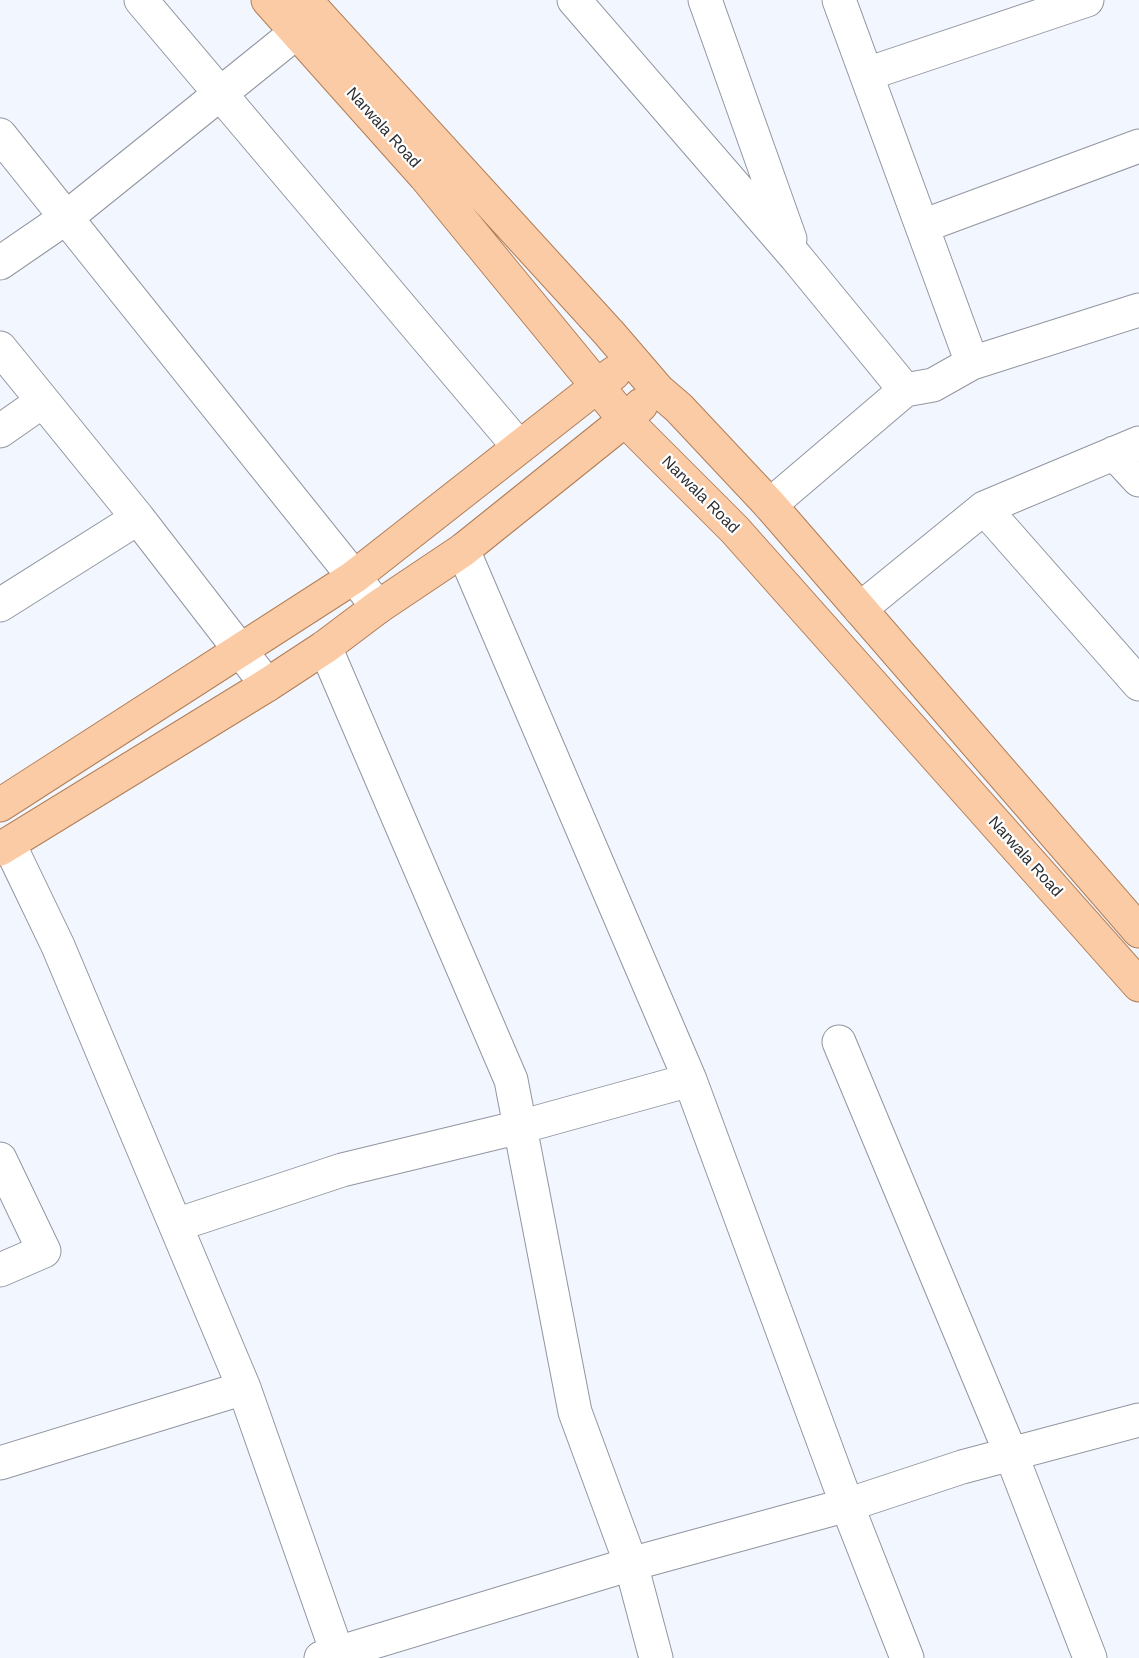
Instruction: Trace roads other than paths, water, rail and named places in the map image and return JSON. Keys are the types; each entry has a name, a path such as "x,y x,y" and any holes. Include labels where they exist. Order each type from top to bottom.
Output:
{"main road":[{"name":"Narwala Road","path":"268,0 306,16 658,390 679,408 770,505 1139,931"},
{"name":"Narwala Road","path":"306,16 425,176 625,420 735,530 1139,985"},
{"path":"0,805 354,577 632,360"},
{"path":"5,846 325,647 378,607 463,550 625,420 658,390"}],"street":[{"path":"141,0 519,447"},
{"path":"574,0 796,258 905,390"},
{"path":"705,0 796,258"},
{"path":"838,0 972,363"},
{"path":"867,74 1087,0"},
{"path":"0,263 67,217 220,94 306,16"},
{"path":"0,135 378,607"},
{"path":"923,226 1139,146"},
{"path":"770,505 905,390 933,385 972,363 1139,310"},
{"path":"0,348 138,518 267,685"},
{"path":"0,431 43,401"},
{"path":"860,609 984,508 1127,448 1139,480"},
{"path":"984,508 1139,684"},
{"path":"0,605 138,518"},
{"path":"463,550 690,1080 847,1505 907,1658"},
{"path":"325,647 511,1080 575,1412 631,1564 656,1658"},
{"path":"5,846 58,946 244,1388 332,1656 631,1564 847,1505 962,1467 1139,1420"},
{"path":"839,1042 1011,1454 1090,1658"},
{"path":"176,1225 342,1170 520,1127 690,1080"},
{"path":"0,1159 44,1251 0,1270"},
{"path":"0,1463 244,1388"}]}
